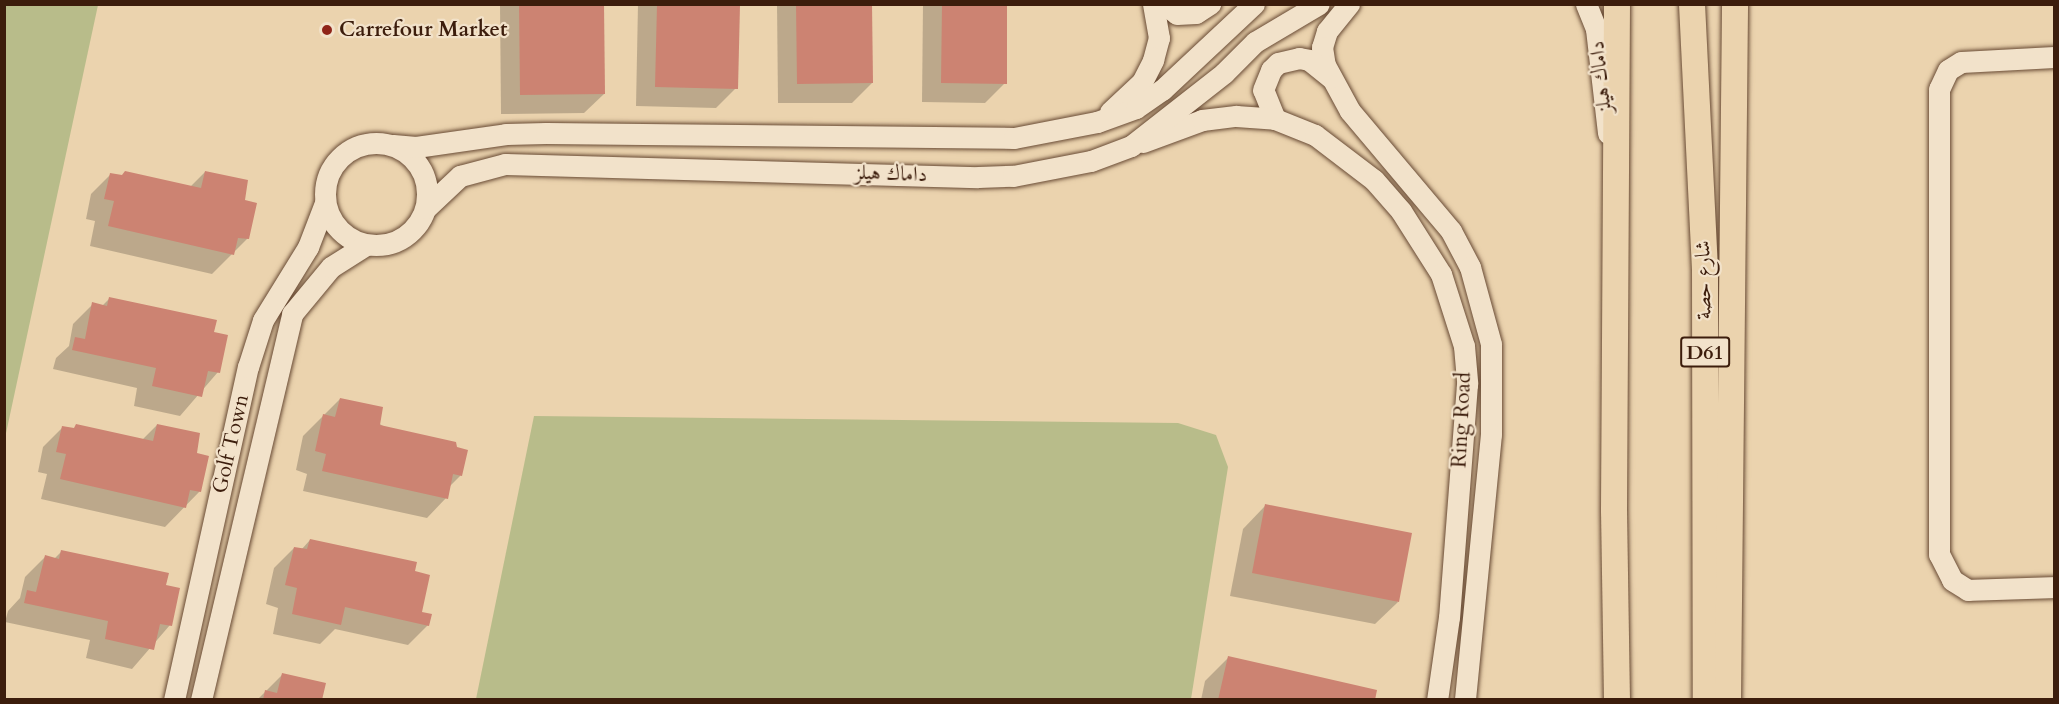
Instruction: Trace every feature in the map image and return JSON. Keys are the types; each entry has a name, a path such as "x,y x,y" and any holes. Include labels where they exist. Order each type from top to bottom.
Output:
{"main road":[{"path":"1617,4 1614,510 1617,699"},
{"name":"شارع حصة","path":"1692,4 1705,271 1706,699"},
{"path":"1728,699 1735,4"}],"street":[{"path":"1097,122 1142,82 1153,60 1159,38 1154,4"},
{"path":"1164,4 1176,14 1196,13 1210,4"},
{"name":"داماك هيلز","path":"393,145 416,147 506,134 546,133 972,140 1014,138 1097,122 1136,108 1162,90 1254,4"},
{"name":"داماك هيلز","path":"426,208 460,176 505,164 1013,176 1090,161 1131,146 1224,73 1255,42 1319,4"},
{"name":"Ring Road","path":"1349,4 1327,32 1322,47 1334,81 1372,138 1428,198 1452,231 1483,304 1491,344 1491,434 1465,699"},
{"name":"داماك هيلز","path":"1586,4 1596,29 1606,129 1617,150"},
{"path":"2055,57 1961,62 1948,70 1939,89 1941,564 1952,580 1968,590 2055,587"},
{"path":"1275,119 1263,90 1265,80 1278,63 1299,58 1309,60 1334,81"},
{"name":"Ring Road","path":"1131,146 1202,120 1236,116 1275,119 1314,135 1374,180 1422,241 1455,309 1467,384 1449,617 1437,699"},
{"path":"366,144 393,145 410,155 422,170 428,189 426,208 413,231 403,238 385,245 366,245 339,230 325,203 326,182 341,156 366,144"},
{"name":"Golf Town","path":"174,699 248,368 262,320 308,247 325,203"},
{"name":"Golf Town","path":"201,699 292,314 331,267 366,245"},
{"path":"1730,566 1738,625 1740,699"}],"green space":[{"path":"4,5 98,5 5,438"},
{"path":"534,416 1178,423 1216,435 1228,467 1191,699 476,699"}],"building":[{"path":"519,4 604,4 605,94 520,95"},
{"path":"796,4 872,4 873,83 797,84"},
{"path":"942,4 1007,4 1007,84 941,83"},
{"path":"657,5 740,5 738,89 655,87"},
{"path":"125,171 201,188 205,171 248,180 245,200 257,203 249,239 238,238 234,255 108,226 114,201 104,199 110,173 122,175"},
{"path":"109,297 217,320 214,332 228,335 220,373 208,371 202,397 152,386 156,368 72,350 75,337 85,339 92,302 107,306"},
{"path":"340,398 383,407 380,425 456,442 457,447 468,450 462,476 453,474 448,499 322,471 326,454 315,451 323,414 335,417"},
{"path":"76,424 153,441 157,424 200,433 197,453 209,456 201,492 190,490 186,508 60,479 66,454 56,452 62,426 74,428"},
{"path":"1265,504 1412,533 1399,602 1252,573"},
{"path":"310,539 417,562 415,571 430,575 422,612 432,614 429,626 345,607 341,625 292,614 297,588 285,585 294,547 307,549"},
{"path":"61,550 169,573 166,585 180,588 172,626 160,624 154,650 105,639 108,621 24,603 27,590 36,592 45,555 59,559"},
{"path":"1228,656 1377,690 1375,700 1218,700"},
{"path":"282,673 326,683 322,700 263,700 265,690 277,693"}],"place":[{"name":"Carrefour Market","path":"327,30"}]}
